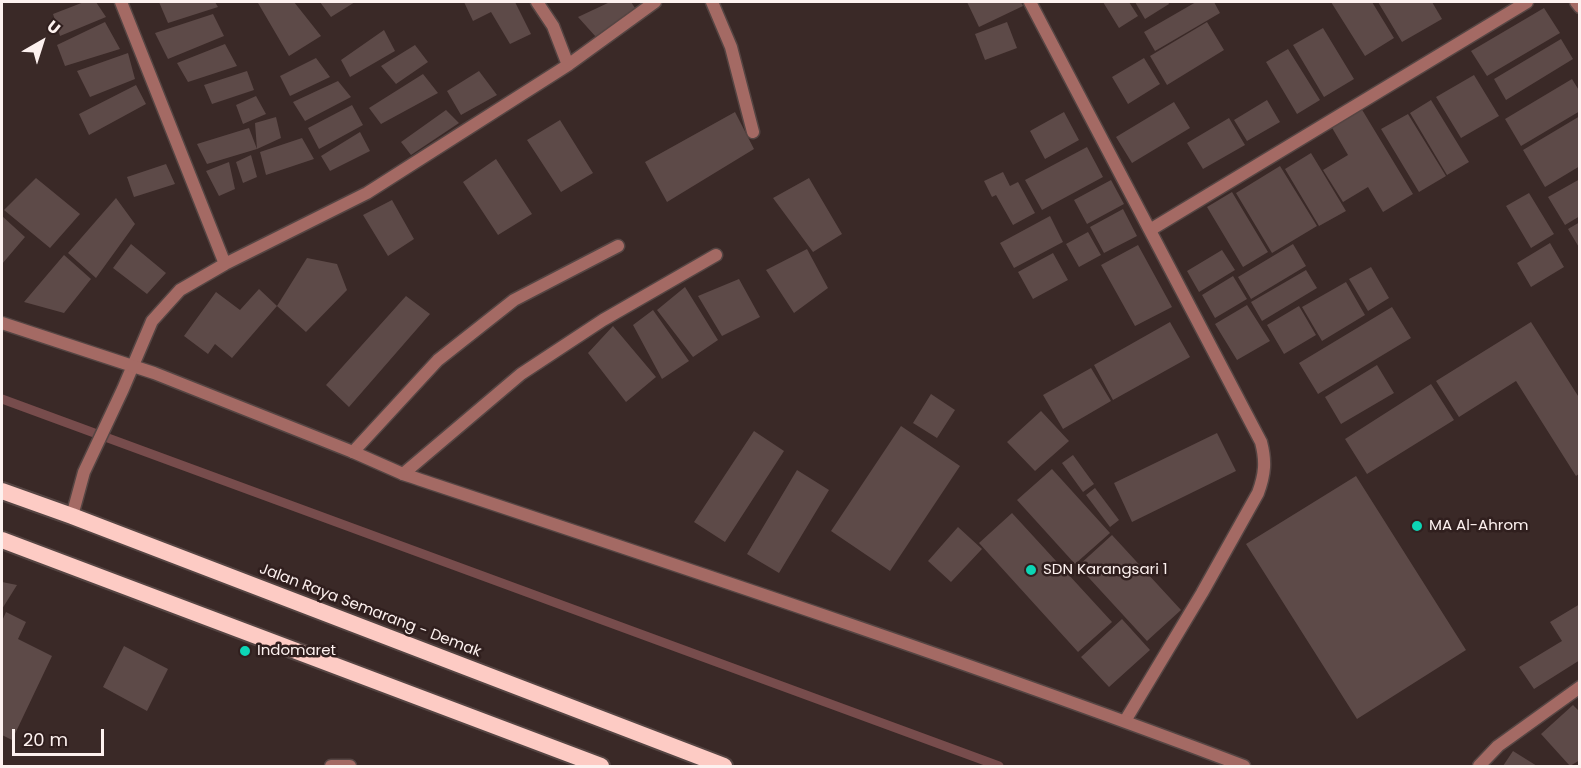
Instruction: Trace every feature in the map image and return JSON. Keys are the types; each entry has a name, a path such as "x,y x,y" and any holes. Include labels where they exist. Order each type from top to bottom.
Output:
{"highway":[{"name":"Jalan Raya Semarang - Demak","path":"2,491 724,766"},
{"path":"2,540 601,766"}],"street":[{"path":"122,2 225,264"},
{"path":"537,2 553,26 568,64"},
{"path":"72,516 84,472 152,321 180,290 225,264 367,193 568,64 655,2"},
{"path":"712,2 730,47 753,132"},
{"path":"1030,2 1261,442 1266,460 1265,476 1258,493 1202,593 1125,721"},
{"path":"1150,230 1527,2"},
{"path":"1576,2 1580,7"},
{"path":"353,452 438,360 514,300 618,246"},
{"path":"403,474 521,374 603,320 716,255"},
{"path":"2,323 154,373 403,474 877,632 1244,766"},
{"path":"1479,766 1498,746 1580,687"},
{"path":"331,766 350,766"}],"building":[{"path":"84,2 96,2 106,17 60,36 53,14"},
{"path":"159,2 215,2 218,7 168,23"},
{"path":"294,2 321,36 289,56 258,3"},
{"path":"320,2 355,2 331,17"},
{"path":"464,2 515,2 531,34 510,44 491,12 473,21"},
{"path":"610,2 631,2 635,8 596,37 578,17"},
{"path":"967,2 1021,2 1023,6 979,27"},
{"path":"1103,2 1129,2 1138,16 1119,28"},
{"path":"1135,2 1168,2 1169,4 1145,19"},
{"path":"1196,2 1214,2 1220,13 1155,51 1144,32"},
{"path":"1331,2 1372,2 1394,38 1365,56"},
{"path":"1378,2 1432,2 1442,19 1402,42"},
{"path":"1544,8 1560,33 1487,76 1471,51"},
{"path":"213,14 224,36 168,59 155,33"},
{"path":"105,22 120,49 65,66 57,45"},
{"path":"1007,22 1017,48 985,60 975,34"},
{"path":"1207,22 1224,50 1167,85 1150,56"},
{"path":"1323,28 1354,79 1324,97 1293,45"},
{"path":"384,30 395,51 350,77 341,60"},
{"path":"1561,39 1573,59 1506,100 1494,79"},
{"path":"225,44 237,66 188,82 177,63"},
{"path":"415,45 428,62 396,84 381,66"},
{"path":"1288,49 1320,100 1297,114 1266,62"},
{"path":"128,53 135,79 90,97 77,71"},
{"path":"316,58 330,77 290,96 280,76"},
{"path":"1144,58 1160,84 1128,104 1112,77"},
{"path":"247,71 254,90 212,104 204,85"},
{"path":"479,71 497,95 461,115 447,91"},
{"path":"423,74 438,93 381,124 369,108"},
{"path":"1474,75 1499,116 1461,138 1436,97"},
{"path":"1572,79 1580,92 1580,111 1521,146 1505,119"},
{"path":"338,81 351,97 305,121 293,102"},
{"path":"136,85 146,104 89,135 79,114"},
{"path":"256,96 266,114 243,124 236,105"},
{"path":"1267,100 1280,122 1247,141 1234,120"},
{"path":"1431,100 1469,162 1447,175 1410,113"},
{"path":"1174,102 1190,128 1132,163 1116,137"},
{"path":"352,105 363,125 319,149 308,128"},
{"path":"1361,108 1413,194 1383,212 1368,187 1343,202 1323,170 1348,155 1331,126"},
{"path":"446,110 459,123 411,155 401,142"},
{"path":"735,112 754,149 667,202 645,162"},
{"path":"1064,112 1079,140 1045,159 1030,131"},
{"path":"1408,114 1446,176 1419,192 1381,129"},
{"path":"1580,116 1580,166 1545,187 1523,150"},
{"path":"276,117 281,138 257,149 255,123"},
{"path":"1229,118 1245,145 1203,169 1187,143"},
{"path":"560,120 593,173 561,192 527,140"},
{"path":"249,128 257,149 207,164 197,144"},
{"path":"360,132 370,151 330,171 321,156"},
{"path":"302,138 314,159 266,175 260,152"},
{"path":"1087,147 1103,177 1042,210 1025,180"},
{"path":"1311,153 1346,211 1319,226 1285,169"},
{"path":"251,155 257,177 243,183 236,162"},
{"path":"496,159 532,214 498,235 463,182"},
{"path":"229,162 235,189 219,196 206,171"},
{"path":"166,164 175,184 134,197 127,177"},
{"path":"1280,166 1317,226 1272,253 1236,193"},
{"path":"1003,172 1010,186 1018,182 1035,213 1013,225 996,195 992,197 984,181"},
{"path":"36,178 80,214 50,248 4,210"},
{"path":"809,178 842,234 813,252 773,198"},
{"path":"1580,179 1580,216 1565,225 1548,197"},
{"path":"1111,180 1124,204 1087,224 1074,200"},
{"path":"1232,192 1268,252 1243,267 1207,207"},
{"path":"1529,193 1554,234 1531,248 1506,206"},
{"path":"116,198 135,224 96,278 68,253"},
{"path":"392,200 414,239 388,256 363,215"},
{"path":"1123,209 1137,236 1104,253 1090,227"},
{"path":"2,216 25,237 2,264"},
{"path":"1050,216 1063,242 1014,268 1000,243"},
{"path":"1580,222 1580,249 1568,229"},
{"path":"1088,232 1101,255 1079,267 1066,244"},
{"path":"1550,243 1564,267 1531,287 1517,263"},
{"path":"131,244 166,273 147,294 113,268"},
{"path":"1293,244 1306,266 1251,299 1238,277"},
{"path":"1138,245 1172,307 1135,326 1101,265"},
{"path":"807,249 828,288 794,313 766,270"},
{"path":"1222,250 1235,270 1199,292 1187,271"},
{"path":"1053,253 1068,280 1033,299 1018,272"},
{"path":"64,255 91,279 64,313 24,302"},
{"path":"307,258 337,264 347,290 306,332 277,306"},
{"path":"1371,267 1389,298 1368,311 1349,279"},
{"path":"1306,270 1317,288 1262,321 1251,302"},
{"path":"1233,276 1247,299 1215,318 1202,295"},
{"path":"739,279 760,317 722,336 698,296"},
{"path":"1346,282 1365,315 1322,341 1302,307"},
{"path":"685,287 718,340 693,357 657,310"},
{"path":"259,289 277,306 232,358 215,344 208,354 184,336 216,292 240,310"},
{"path":"406,296 430,314 349,407 326,385"},
{"path":"1247,305 1270,341 1237,360 1215,324"},
{"path":"1299,306 1316,335 1284,354 1267,325"},
{"path":"1392,307 1411,338 1318,394 1299,363"},
{"path":"653,310 689,361 662,379 633,325"},
{"path":"1170,322 1190,357 1113,400 1094,365"},
{"path":"1531,322 1580,399 1580,473 1576,476 1516,381 1459,417 1436,381"},
{"path":"613,326 656,377 626,402 588,353"},
{"path":"1377,365 1394,393 1341,424 1325,397"},
{"path":"1091,368 1111,401 1063,429 1043,395"},
{"path":"1431,384 1454,420 1367,474 1345,439"},
{"path":"931,394 955,410 937,438 913,423"},
{"path":"1041,411 1069,441 1035,471 1007,442"},
{"path":"901,426 960,466 890,571 831,531"},
{"path":"754,431 784,451 725,542 694,522"},
{"path":"1217,433 1236,471 1132,522 1114,483"},
{"path":"1073,455 1094,484 1083,492 1062,463"},
{"path":"1052,469 1110,533 1075,564 1017,500"},
{"path":"797,470 829,490 779,573 747,554"},
{"path":"1356,476 1466,650 1357,719 1246,544"},
{"path":"1095,488 1119,520 1110,527 1086,495"},
{"path":"1012,513 1112,622 1078,652 979,543"},
{"path":"958,527 982,549 951,582 928,561"},
{"path":"1112,535 1181,610 1147,641 1078,566"},
{"path":"2,582 17,585 2,609"},
{"path":"1580,604 1580,660 1534,689 1519,667 1562,641 1550,622"},
{"path":"6,612 26,622 18,639 52,656 12,740 2,735 2,621"},
{"path":"1122,619 1150,650 1109,687 1081,657"},
{"path":"124,646 168,669 147,711 103,687"},
{"path":"1573,705 1580,712 1580,760 1570,766 1541,734"},
{"path":"1513,751 1537,766 1503,766"}],"waterway":[{"path":"2,399 999,766"}],"place":[{"name":"MA Al-Ahrom","path":"1417,526"},
{"name":"SDN Karangsari 1","path":"1031,570"},
{"name":"Indomaret","path":"245,651"}]}
